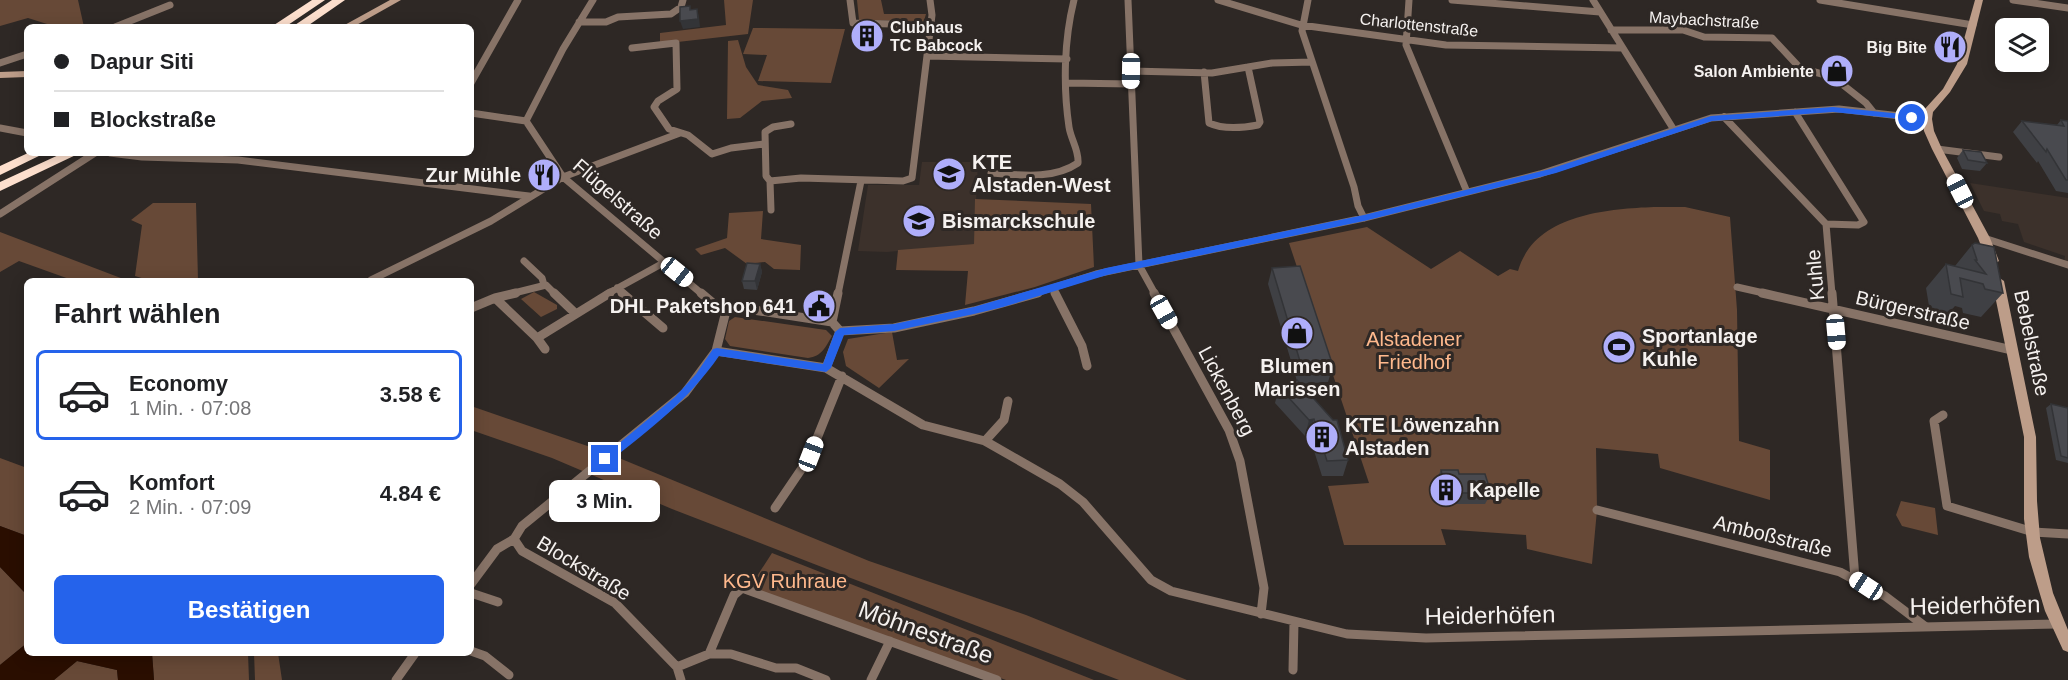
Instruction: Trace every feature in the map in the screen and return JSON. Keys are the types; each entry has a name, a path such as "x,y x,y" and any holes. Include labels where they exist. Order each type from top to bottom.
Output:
{"highway":[{"path":"282,24 320,0"},
{"path":"303,24 340,0"},
{"path":"0,171 32,156"},
{"path":"0,187 68,156"}],"street":[{"path":"352,24 397,0"},
{"path":"474,78 518,0"},
{"path":"474,113 526,121 592,0"},
{"path":"579,22 606,22 626,16 671,14 681,7 683,0"},
{"path":"850,0 853,23 931,25"},
{"path":"770,181 801,178 851,178 861,181 911,180 931,25 930,0"},
{"path":"991,173 1033,175 1064,171 1076,165 1078,154 1070,130 1067,59 1074,0"},
{"path":"1128,0 1139,265"},
{"name":"Charlottenstraße","path":"1218,0 1301,25 1450,45 1622,48"},
{"path":"1308,0 1301,25 1354,187 1358,206 1364,218"},
{"path":"1409,0 1406,39 1421,82 1467,192"},
{"path":"1452,0 1600,12"},
{"path":"1593,0 1674,130"},
{"path":"1820,0 1973,25"},
{"path":"840,332 894,328 991,307 1096,274 1364,218 1553,171 1700,121 1724,117 1839,110 1927,119 1928,111 1947,90 1962,64 1980,0"},
{"path":"2013,0 2068,8"},
{"path":"122,24 170,5"},
{"name":"Maybachstraße","path":"1611,30 1683,30 1704,37 1772,38 1800,68 1833,77 1866,103 1874,113"},
{"path":"632,48 676,43 676,91 661,98 654,107 669,129 688,135 712,154 731,148 764,144"},
{"path":"0,63 24,55"},
{"path":"927,56 1067,59"},
{"path":"1131,71 1204,72 1272,63 1312,62"},
{"path":"1204,72 1209,123 1217,126 1252,126 1260,122 1248,67"},
{"path":"0,75 24,74"},
{"path":"1068,83 1131,84"},
{"path":"1795,112 1864,222 1826,224"},
{"name":"Kuhle","path":"1724,117 1826,224 1854,578"},
{"name":"Bebelstraße","path":"1927,119 1936,149 1984,238 1996,275 2030,440 2030,500 2033,532 2046,594 2068,645"},
{"name":"Flügelstraße","path":"526,121 563,177 710,301 727,307 832,322"},
{"path":"771,210 770,181 766,176 764,144 767,130 791,124"},
{"path":"0,128 24,132"},
{"path":"375,278 463,236 563,177 680,133"},
{"path":"1936,149 2000,157"},
{"path":"0,214 90,156"},
{"path":"127,156 138,158 175,156"},
{"path":"203,156 318,168 529,196"},
{"path":"840,332 832,322 861,181"},
{"path":"1984,238 2068,265"},
{"path":"524,261 542,278 544,285 576,314"},
{"path":"537,338 617,288 665,262"},
{"name":"Lickenberg","path":"1139,265 1229,430 1238,453 1264,588 1261,614"},
{"path":"474,307 495,298 544,285"},
{"name":"Bürgerstraße","path":"1737,287 2012,350"},
{"path":"617,288 663,328"},
{"path":"1053,288 1082,346 1087,366"},
{"path":"495,298 537,338 545,349"},
{"name":"Blockstraße","path":"681,680 677,667 615,603 522,551 514,539 522,526 678,400 717,351 727,307"},
{"path":"826,368 840,332"},
{"name":"Heiderhöfen","path":"717,351 826,368 923,424 985,441 1060,484 1083,502 1156,583 1181,594 1347,634 1393,638 2057,624"},
{"path":"775,507 809,458 842,376"},
{"path":"985,441 1004,420 1008,401"},
{"path":"1943,415 1934,421 1947,506 2033,532 2068,534"},
{"name":"Amboßstraße","path":"1597,510 1828,568 1854,578 1909,613 1926,627"},
{"path":"474,580 497,549 514,539"},
{"name":"Möhnestraße","path":"709,654 734,595 742,588 997,680"},
{"path":"474,594 498,602"},
{"path":"1293,670 1294,622"},
{"path":"871,680 890,641"},
{"path":"474,652 485,656 509,675"},
{"path":"677,667 709,654 731,654 776,668 796,668 826,680"},
{"path":"396,680 414,656"}],"shaded area":[{"name":"Bismarckschule","path":"922,162 978,162 974,244 887,252 858,251 868,185 919,185"},
{"path":"1970,183 2068,198 2068,263 2064,262 2065,256 2024,242 2018,224 2002,221 2000,214 1984,211"},
{"path":"0,526 24,535 24,592 0,567"},
{"path":"24,645 24,656 152,656 154,680 118,680 117,670 77,661 54,680 0,680 0,665"}],"green space":[{"path":"0,0 78,0 83,24 47,24 28,18 0,26"},
{"path":"724,0 753,0 748,34 660,44 660,33 726,25"},
{"path":"857,0 881,0 884,14 926,14 924,21 859,20"},
{"path":"753,28 845,29 831,83 758,81 767,55 743,54"},
{"path":"738,40 746,67 758,85 788,90 792,98 762,101 740,118 727,119 728,41"},
{"path":"975,199 1091,204 1094,267 1035,287 965,305 968,271 896,270 898,250 974,244"},
{"path":"153,203 196,203 198,278 135,276 142,225 131,220"},
{"name":"Alstadener Friedhof","path":"1654,207 1685,207 1730,217 1737,310 1739,441 1770,450 1770,500 1660,468 1658,454 1596,448 1597,510 1592,564 1527,549 1526,535 1441,529 1446,545 1344,545 1328,486 1369,483 1289,243 1367,227 1431,269 1460,251 1498,276 1510,269 1518,271 1526,252 1539,238 1555,227 1594,213"},
{"path":"763,211 761,239 801,245 800,270 774,269 765,262 747,264 725,248 701,255 695,249 727,238 729,213"},
{"path":"0,232 121,278 66,278 19,261 0,272"},
{"path":"534,292 557,305 557,309 541,317 521,299"},
{"path":"735,317 826,330 832,336 820,353 808,358 730,346 725,339 729,321"},
{"path":"892,332 897,360 909,359 879,388 846,366 843,352 848,339"},
{"path":"474,407 602,451 869,561 1026,615 1187,680 1119,680 672,509 552,458 474,431"},
{"path":"0,458 24,467 24,535 0,526"},
{"path":"1901,501 1935,508 1938,535 1902,526 1896,515"},
{"name":"KGV Ruhraue","path":"772,553 1094,680 1006,680 748,590"},
{"path":"0,567 24,592 24,645 0,665"},
{"path":"152,656 248,656 249,680 154,680"},
{"path":"254,656 278,656 282,680 255,680"},
{"path":"77,661 117,670 118,680 54,680"}],"building":[{"path":"690,6 690,10 697,9 698,19 680,21 680,7"},
{"path":"860,21 874,21 871,35 857,35"},
{"path":"2061,120 2068,121 2068,180 2047,149 2046,152 2022,121 2064,126"},
{"path":"1963,150 1981,152 1987,163 1968,160"},
{"path":"541,162 549,167 537,174 530,169"},
{"path":"1975,243 1994,247 2003,293 1985,289 1983,284 1960,278 1963,297 1951,294 1946,264 1986,274 1975,260 1977,260 1972,245"},
{"path":"747,263 760,264 755,281 742,281"},
{"path":"1300,266 1333,366 1302,368 1272,268"},
{"path":"1297,380 1333,420 1337,420 1348,460 1327,461 1314,419 1309,420 1279,387"},
{"path":"2051,404 2068,408 2068,458 2061,456"},
{"path":"1441,470 1458,470 1459,474 1485,474 1491,493 1451,493 1448,483 1444,482"}],"place":[{"name":"Clubhaus TC Babcock","path":"867,36"},
{"name":"Big Bite","path":"1950,47"},
{"name":"Salon Ambiente","path":"1837,71"},
{"name":"KTE Alstaden-West","path":"949,174"},
{"name":"Zur Mühle","path":"544,175"},
{"name":"Bismarckschule","path":"919,221"},
{"name":"DHL Paketshop 641","path":"819,306"},
{"name":"Blumen Marissen","path":"1297,333"},
{"name":"Sportanlage Kuhle","path":"1619,347"},
{"name":"KTE Löwenzahn Alstaden","path":"1322,437"},
{"name":"Kapelle","path":"1446,490"}],"route":[{"path":"605,459 678,400 717,351 826,368 840,332 894,328 974,311 1106,272 1364,218 1553,171 1711,118 1850,110 1912,118"}]}
